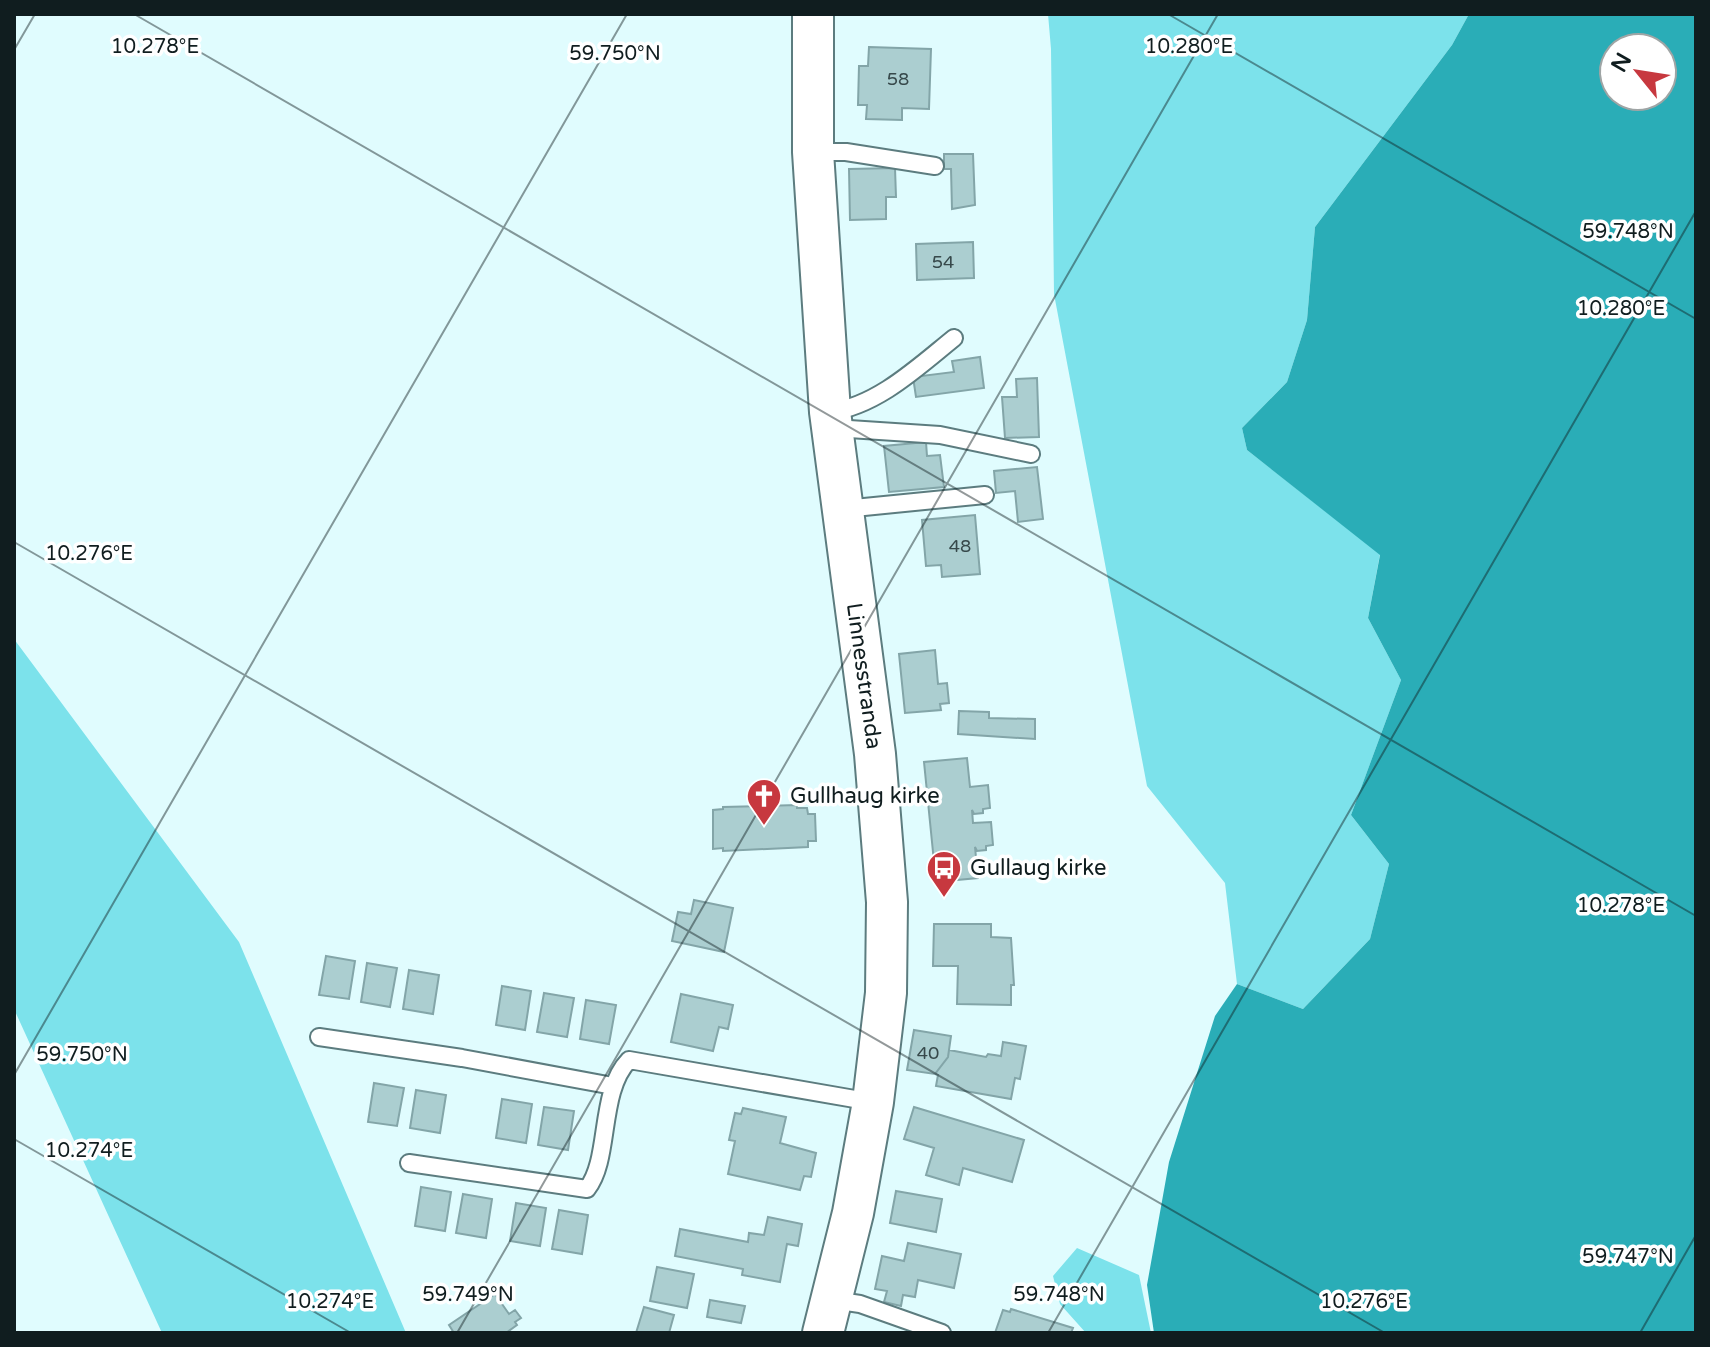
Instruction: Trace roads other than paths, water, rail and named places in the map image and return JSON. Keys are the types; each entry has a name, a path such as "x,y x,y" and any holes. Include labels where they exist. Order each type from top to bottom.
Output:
{"street":[{"name":"Linnesstranda","path":"813,14 813,152 832,420 875,754 887,902 886,993 873,1102 853,1213 828,1317"}],"lane":[{"path":"813,152 846,152 935,166"},
{"path":"832,420 876,396 954,338"},
{"path":"832,420 940,435 1031,454"},
{"path":"842,509 985,495"},
{"path":"319,1037 457,1057 613,1086"},
{"path":"409,1163 587,1189 596,1166 613,1086 629,1060 873,1102"},
{"path":"828,1317 860,1304 942,1333"}],"place":[{"name":"Gullhaug kirke","path":"764,827"},
{"name":"Gullaug kirke","path":"944,899"}]}
